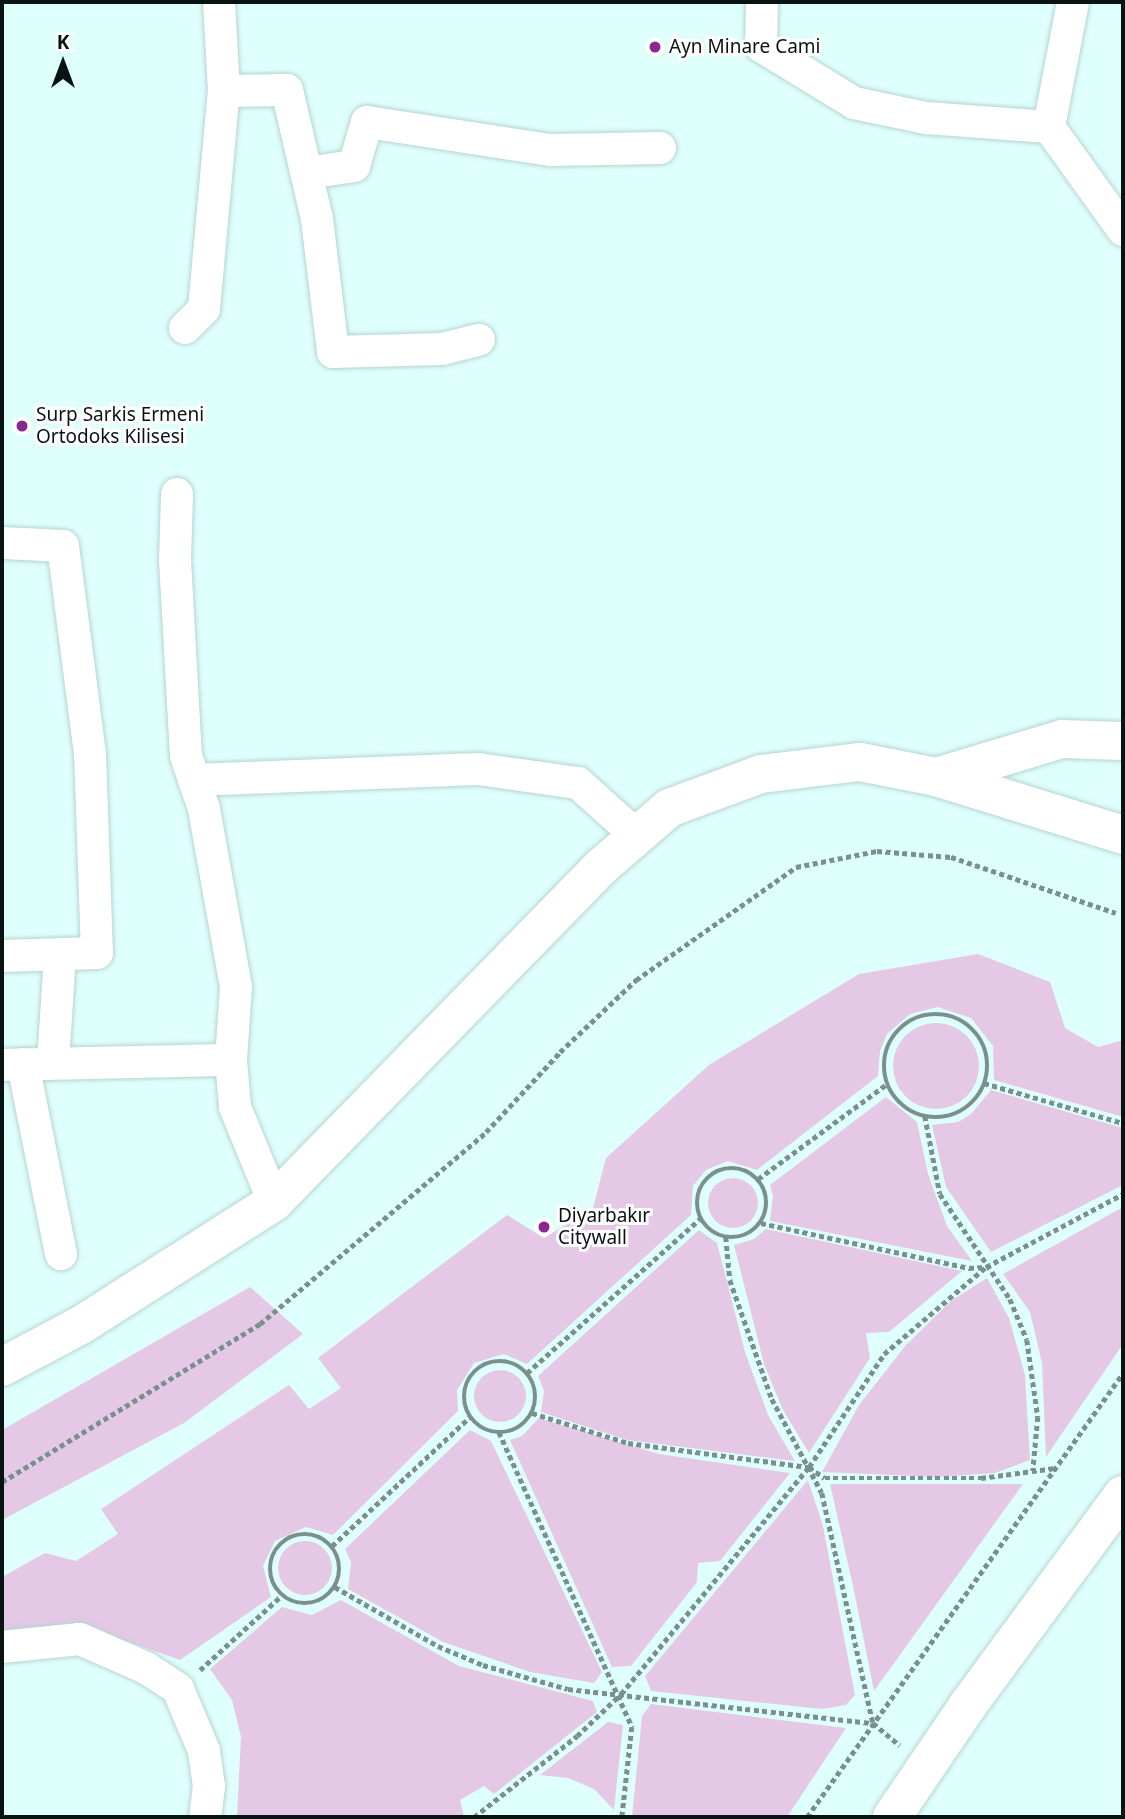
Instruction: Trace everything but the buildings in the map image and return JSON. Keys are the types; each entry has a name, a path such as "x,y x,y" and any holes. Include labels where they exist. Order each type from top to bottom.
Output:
{"street":[{"path":"185,328 204,309 224,91 219,2"},
{"path":"762,2 761,46 854,103 926,118 1049,127"},
{"path":"1073,2 1049,127 1123,230"},
{"path":"224,91 287,90 309,173 332,352 442,349 479,340"},
{"path":"309,173 354,166 367,122 550,150 660,148"},
{"path":"177,494 175,560 186,756 204,809 236,987 231,1060 235,1107 275,1202"},
{"path":"2,543 63,546 90,753 97,953 2,956"},
{"path":"936,777 1062,739 1123,741"},
{"path":"2,1367 81,1325 275,1202 635,834 669,808 761,774 860,762 936,777 1123,835"},
{"path":"194,780 478,769 578,783 635,834"},
{"path":"60,954 26,1064 61,1254"},
{"path":"26,1064 231,1060"},
{"path":"892,1817 924,1768 1123,1495"},
{"path":"2,1647 26,1641 80,1639 146,1668 178,1689 204,1751 209,1786 205,1817"}],"path":[{"path":"2,1482 260,1324 486,1132 560,1052 636,980 796,867 877,851 951,857 1115,913"},
{"path":"935,1013 966,1024 978,1035 986,1050 984,1083 967,1107 947,1116 925,1116 896,1100 887,1084 883,1068 892,1037 904,1024 935,1013"},
{"path":"984,1083 1123,1123"},
{"path":"758,1179 887,1084"},
{"path":"925,1116 940,1194 986,1267 1010,1299 1027,1340 1038,1417 1033,1471"},
{"path":"739,1168 758,1179 767,1200 761,1223 746,1235 726,1237 701,1218 698,1197 717,1171 739,1168"},
{"path":"474,1817 577,1736 621,1694 809,1467 884,1354 986,1267 1123,1194"},
{"path":"527,1373 701,1218"},
{"path":"761,1223 969,1268 986,1267"},
{"path":"726,1237 730,1280 749,1338 772,1399 822,1493 841,1559 873,1723"},
{"path":"494,1361 518,1365 527,1373 535,1392 532,1413 518,1427 499,1432 488,1430 470,1417 464,1395 473,1372 494,1361"},
{"path":"807,1817 1123,1373"},
{"path":"532,1413 628,1443 809,1467 825,1478 890,1481 981,1478 1055,1468"},
{"path":"332,1546 470,1417"},
{"path":"499,1432 621,1694 632,1727 622,1817"},
{"path":"312,1534 332,1546 340,1566 335,1587 317,1602 304,1604 282,1595 275,1587 271,1564 281,1544 290,1537 312,1534"},
{"path":"335,1587 438,1646 483,1665 568,1689 873,1723 924,1768"},
{"path":"178,1689 282,1595"}],"shaded area":[{"path":"978,954 1050,982 1065,1028 1098,1047 1123,1040 1123,1117 994,1080 993,1046 971,1018 938,1007 910,1014 887,1034 880,1051 878,1076 757,1170 728,1161 706,1170 693,1186 691,1215 527,1364 504,1354 474,1363 457,1390 458,1411 333,1535 306,1527 275,1541 263,1566 271,1597 180,1660 126,1641 61,1629 2,1636 2,1577 45,1553 76,1561 118,1534 101,1509 289,1385 309,1409 341,1388 318,1358 507,1215 544,1238 593,1208 606,1158 709,1065 859,974"},
{"path":"936,1023 953,1026 972,1042 979,1066 976,1083 960,1102 936,1109 919,1106 900,1090 893,1066 896,1049 912,1030"},
{"path":"991,1090 1123,1128 1123,1185 991,1252 946,1187 932,1125 958,1122 971,1114"},
{"path":"886,1097 917,1122 928,1174 947,1226 972,1261 770,1221 773,1196 770,1185"},
{"path":"723,1179 743,1179 757,1193 757,1213 743,1227 723,1227 709,1213 709,1193"},
{"path":"1123,1207 1123,1344 1046,1457 1042,1363 1030,1312 1003,1274"},
{"path":"766,1229 962,1271 889,1332 866,1333 870,1358 809,1453 783,1410 764,1364 734,1245 754,1239"},
{"path":"699,1230 717,1243 745,1352 768,1415 795,1461 627,1440 541,1412 544,1391 538,1376"},
{"path":"987,1278 1009,1318 1025,1375 1030,1460 995,1473 938,1477 822,1472 859,1405 906,1345 951,1301"},
{"path":"250,1287 303,1334 184,1423 2,1520 2,1430"},
{"path":"500,1370 510,1372 518,1378 524,1386 524,1406 518,1414 510,1420 500,1422 490,1420 482,1414 476,1406 474,1396 476,1386 482,1378 490,1372"},
{"path":"539,1418 659,1454 790,1473 720,1561 698,1563 697,1582 631,1666 612,1667 510,1440 522,1436"},
{"path":"470,1430 491,1441 602,1672 594,1683 530,1672 443,1642 348,1589 351,1562 345,1549"},
{"path":"808,1480 823,1526 855,1695 846,1705 822,1709 651,1691 645,1676"},
{"path":"830,1484 1023,1484 874,1691 853,1586"},
{"path":"305,1541 324,1549 332,1568 324,1587 305,1595 286,1587 278,1568 286,1549"},
{"path":"341,1600 459,1666 593,1701 597,1712 494,1794 484,1786 460,1800 464,1817 237,1817 241,1737 232,1700 210,1669 282,1607 312,1615"},
{"path":"651,1704 846,1728 787,1817 632,1817 642,1716"},
{"path":"608,1722 623,1725 614,1810 594,1789 568,1778 540,1775"}],"place":[{"name":"Ayn Minare Cami","path":"655,47"},
{"name":"Surp Sarkis Ermeni Ortodoks Kilisesi","path":"22,426"},
{"name":"Diyarbakır Citywall","path":"544,1227"}]}
